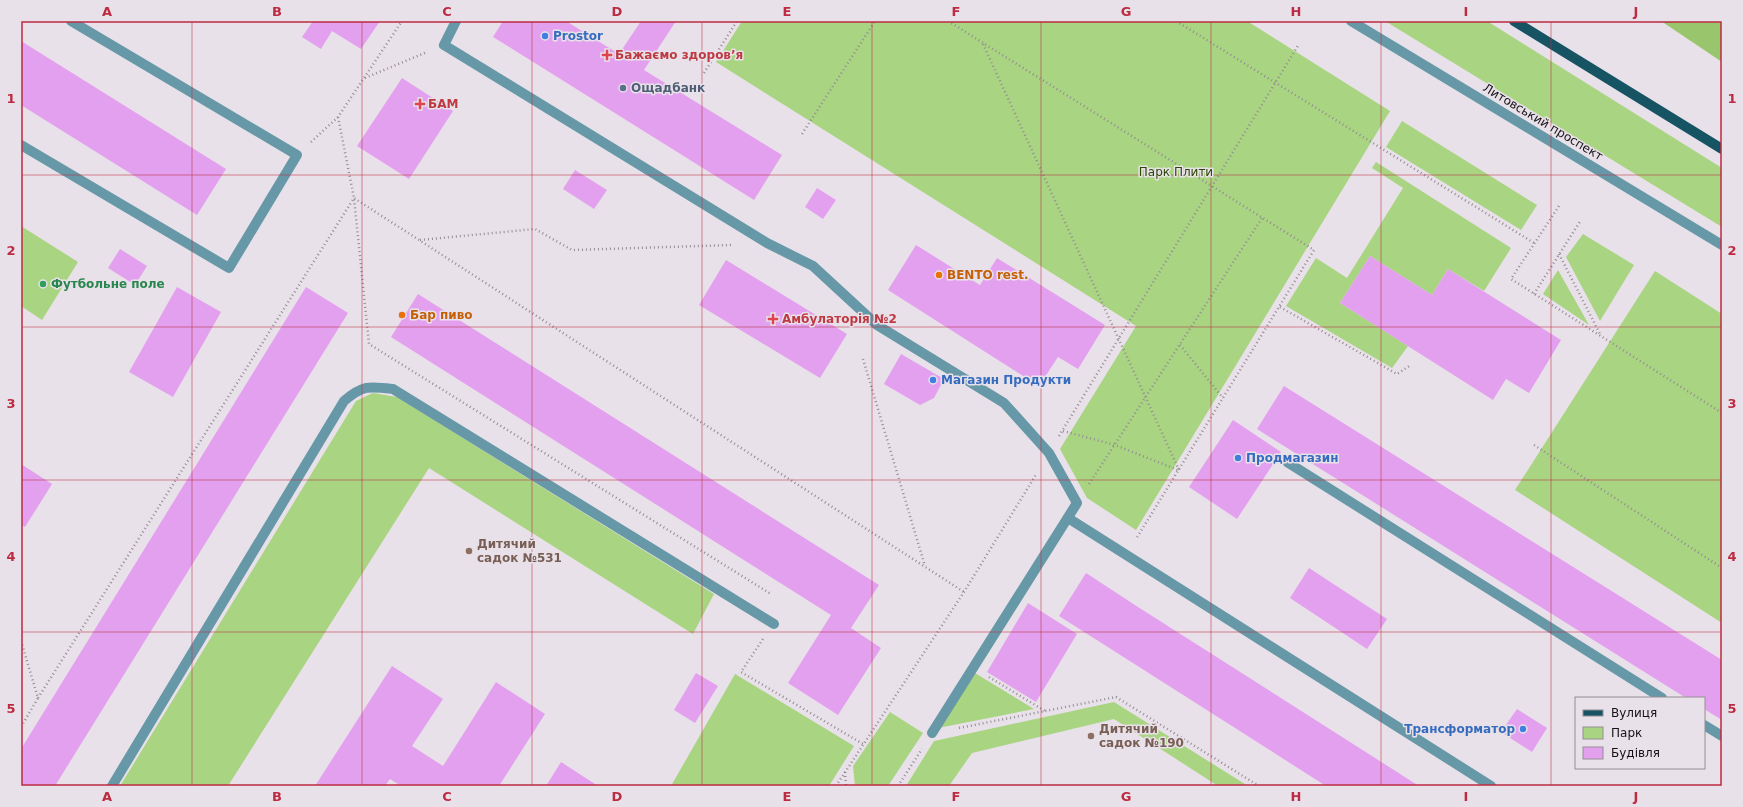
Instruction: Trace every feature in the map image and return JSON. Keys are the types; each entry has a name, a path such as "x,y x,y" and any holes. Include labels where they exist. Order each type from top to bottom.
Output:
{"main road":[{"path":"1514,21 1722,149"}],"street":[{"path":"21,145 229,268 297,155 71,21"},
{"path":"456,21 444,45 767,244 813,266 877,325 1004,403 1049,453 1077,503 932,733"},
{"name":"Литовський проспект","path":"1351,21 1722,245"},
{"path":"112,786 344,401 358,390 373,386 393,389 774,624"},
{"path":"1287,462 1660,697"},
{"path":"1068,518 1491,786"},
{"path":"1705,726 1722,736"}],"path":[{"path":"297,155 338,117 402,21"},
{"path":"704,73 737,21"},
{"path":"802,134 875,21"},
{"path":"948,21 1314,250 1126,555"},
{"path":"1176,21 1534,243"},
{"path":"982,42 1179,470"},
{"path":"836,786 964,592 1299,44"},
{"path":"363,79 444,45"},
{"path":"338,117 354,198 369,344 772,594"},
{"path":"354,198 964,592"},
{"path":"21,727 354,198"},
{"path":"1559,206 1511,279 1722,413"},
{"path":"1077,503 1262,218"},
{"path":"1534,294 1581,220"},
{"path":"419,240 535,228 572,250 767,244"},
{"path":"1559,254 1601,336"},
{"path":"1280,306 1397,374 1411,365"},
{"path":"1180,345 1223,398"},
{"path":"863,359 925,567"},
{"path":"1063,431 1115,445 1179,470"},
{"path":"1534,445 1722,568"},
{"path":"774,624 741,672 863,744"},
{"path":"21,641 38,698"},
{"path":"974,667 1045,711"},
{"path":"898,786 932,733 1116,698 1259,786"},
{"path":"845,771 846,786"}],"green space":[{"name":"Парк Плити","path":"742,21 1247,21 1390,111 1136,530 1087,498 1060,449 1136,326 716,62"},
{"path":"1385,21 1487,21 1722,168 1722,227"},
{"path":"1661,21 1722,21 1722,62"},
{"path":"1402,121 1537,205 1521,230 1386,147"},
{"path":"1376,162 1511,248 1484,291 1448,269 1432,295 1370,256 1340,303 1408,346 1392,368 1286,306 1316,258 1347,278 1403,188 1372,168"},
{"name":"Футбольне поле","path":"21,226 78,262 42,320 21,306"},
{"path":"1583,234 1634,265 1600,321 1566,257"},
{"path":"1558,270 1589,325 1543,294"},
{"path":"1655,271 1722,314 1722,623 1515,490"},
{"path":"373,393 397,397 714,594 693,634 429,468 228,786 120,786 356,401"},
{"path":"975,673 1034,709 938,728"},
{"path":"735,674 854,746 829,786 671,786"},
{"path":"1114,702 1248,786 1218,786 1114,719 972,753 949,786 906,786 934,741"},
{"path":"890,712 923,733 888,786 855,786 853,766"}],"building":[{"path":"313,21 380,21 361,49 332,31 321,49 302,37"},
{"path":"503,21 566,21 619,54 641,21 676,21 644,70 782,155 754,200 493,37"},
{"path":"21,41 226,169 197,215 21,105"},
{"path":"402,78 453,111 409,179 357,146"},
{"path":"575,170 607,190 594,209 563,189"},
{"path":"817,188 836,200 823,219 805,207"},
{"path":"916,245 980,285 997,258 1105,325 1078,369 1058,357 1039,386 888,290"},
{"path":"120,249 147,266 135,285 108,268"},
{"path":"1370,256 1432,295 1448,269 1561,340 1529,393 1506,379 1493,400 1340,303"},
{"name":"Амбулаторія №2","path":"726,260 847,334 820,378 699,305"},
{"path":"177,287 221,312 173,397 129,372"},
{"path":"306,287 348,313 55,786 21,786 21,749"},
{"path":"418,294 879,585 851,628 881,648 838,715 788,683 831,615 391,337"},
{"path":"901,354 944,379 934,398 920,405 884,384"},
{"path":"1284,386 1722,660 1722,720 1705,710 1705,697 1684,697 1257,429"},
{"path":"1233,420 1281,452 1237,519 1189,487"},
{"path":"21,464 52,484 25,527 21,525"},
{"path":"1309,568 1387,619 1367,649 1290,598"},
{"path":"1086,573 1419,786 1326,786 1059,616"},
{"path":"1028,603 1077,634 1036,702 987,672"},
{"path":"392,666 443,699 412,746 443,766 496,682 545,714 499,786 401,786 390,779 385,786 315,786"},
{"path":"696,673 718,686 695,723 674,710"},
{"path":"1517,709 1547,728 1532,752 1501,732"},
{"path":"561,762 598,786 546,786"}],"place":[{"name":"Prostor","path":"545,36"},
{"name":"Бажаємо здоровʼя","path":"607,55"},
{"name":"Ощадбанк","path":"623,88"},
{"name":"БАМ","path":"420,104"},
{"name":"BENTO rest.","path":"939,275"},
{"name":"Футбольне поле","path":"43,284"},
{"name":"Бар пиво","path":"402,315"},
{"name":"Амбулаторія №2","path":"773,319"},
{"name":"Магазин Продукти","path":"933,380"},
{"name":"Продмагазин","path":"1238,458"},
{"name":"Дитячий садок №531","path":"469,551"},
{"name":"Трансформатор","path":"1523,729"},
{"name":"Дитячий садок №190","path":"1091,736"}]}
